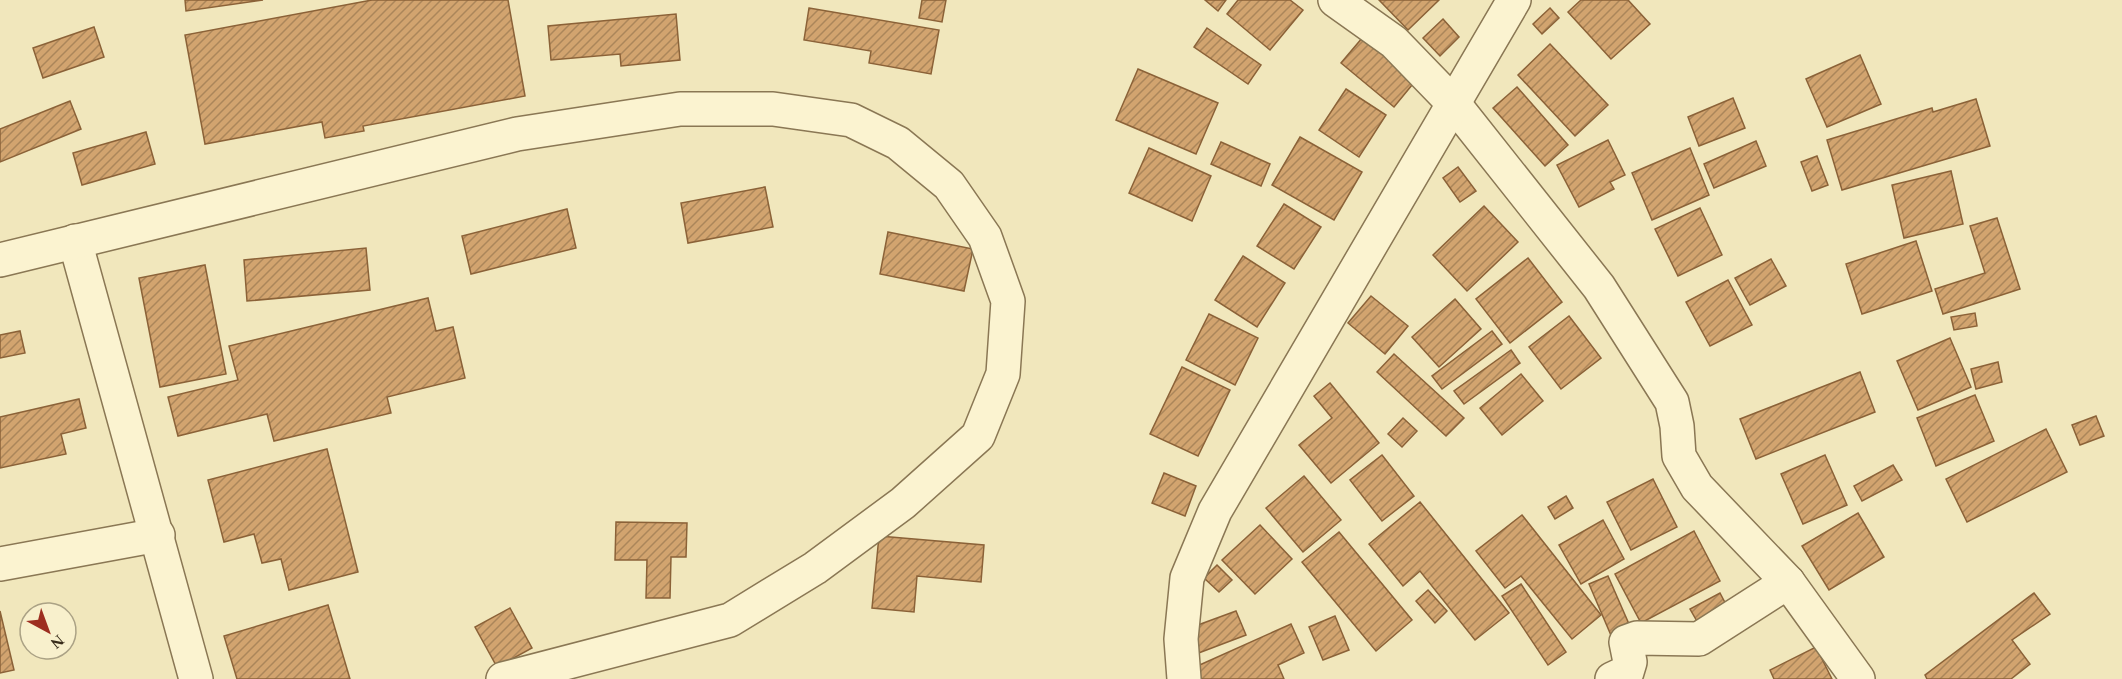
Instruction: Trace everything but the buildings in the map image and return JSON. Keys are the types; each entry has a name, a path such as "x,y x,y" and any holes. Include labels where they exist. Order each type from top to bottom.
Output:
{"street":[{"path":"1335,0 1394,42 1454,104 1599,287 1672,402 1677,426 1678,456 1697,487 1788,582 1858,679"},
{"path":"1184,679 1181,639 1187,578 1215,511 1514,0"},
{"path":"0,260 517,134 680,109 773,109 851,120 898,143 949,185 985,237 1008,301 1003,374 978,436 903,503 815,568 730,620 587,667 503,679"},
{"path":"75,241 196,679"},
{"path":"0,564 158,535"},
{"path":"1612,679 1627,672 1630,662 1626,642 1637,638 1699,639 1788,582"}]}
